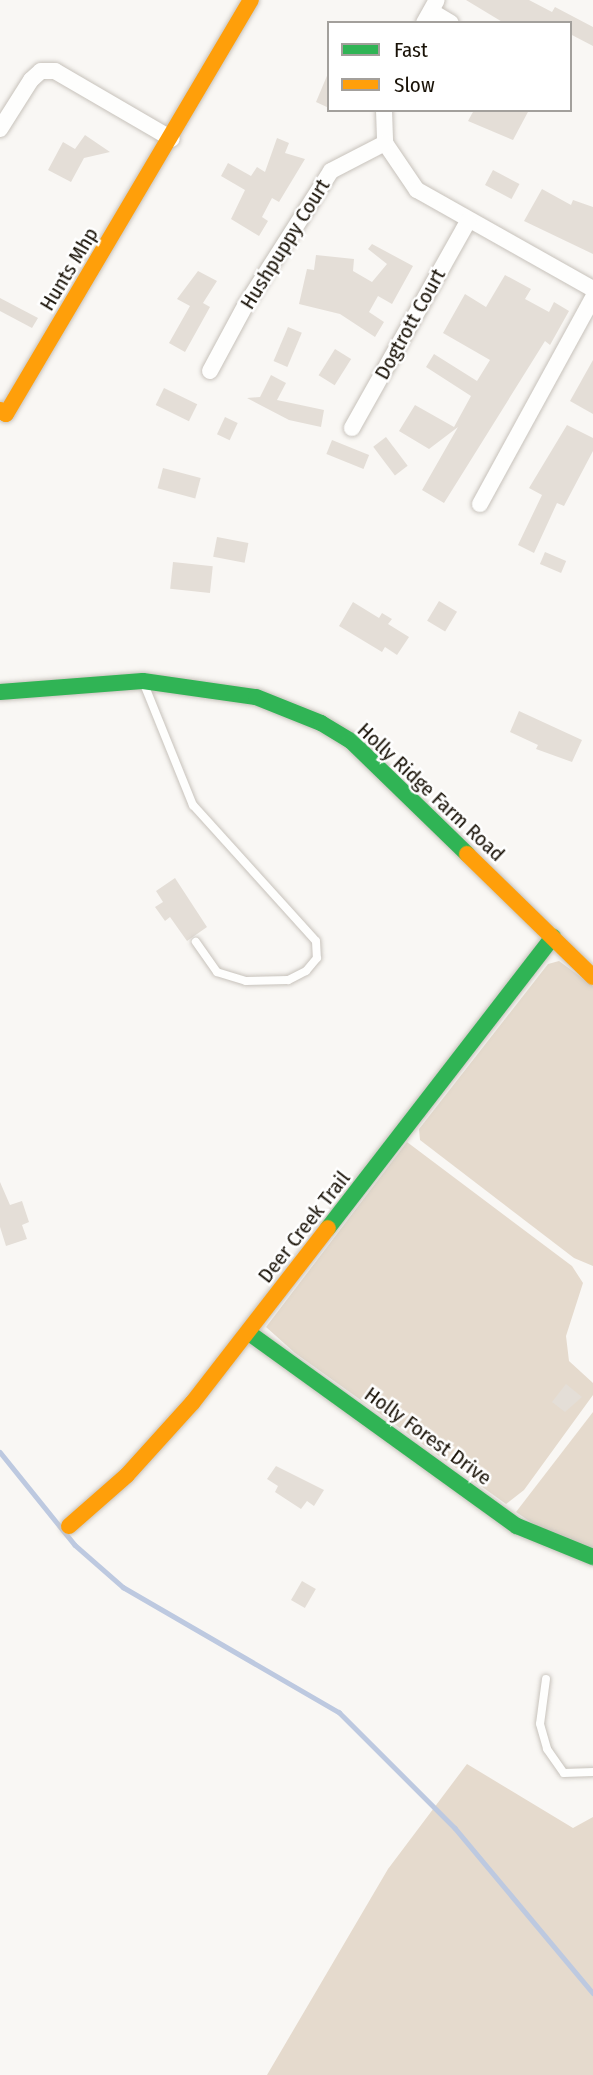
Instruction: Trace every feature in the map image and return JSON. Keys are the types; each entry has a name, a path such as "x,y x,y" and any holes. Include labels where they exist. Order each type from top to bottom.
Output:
{"street":[{"name":"Hunts Mhp","path":"0,410 6,414 172,139 251,0"},
{"path":"431,11 448,21"},
{"path":"0,129 31,80 41,71 55,71 172,139"},
{"path":"384,112 385,143 417,190 593,289"},
{"name":"Hushpuppy Court","path":"210,371 245,306 331,171 385,143"},
{"name":"Dogtrott Court","path":"352,428 468,221"},
{"path":"480,503 593,298"},
{"name":"Holly Ridge Farm Road","path":"0,692 144,681 256,697 296,711 351,741 593,977"},
{"name":"Deer Creek Trail","path":"69,1526 127,1475 248,1333 553,937"},
{"name":"Holly Forest Drive","path":"248,1333 517,1525 593,1557"}],"lane":[{"path":"144,681 193,805 316,941 317,958 306,971 288,980 246,981 217,972 196,942"},
{"path":"546,1679 540,1724 547,1749 564,1773 593,1772"}],"shaded area":[{"path":"559,961 593,986 593,1266 574,1258 420,1140 419,1129 548,964"},
{"path":"407,1142 572,1266 583,1283 566,1336 569,1361 593,1383 593,1395 524,1490 506,1504 295,1353 266,1327"},
{"path":"593,1412 593,1551 554,1538 516,1512"},
{"path":"467,1764 573,1828 593,1817 593,2075 267,2075 388,1869"}],"building":[{"path":"466,0 529,0 552,12 555,7 593,27 593,46 572,35 572,21 501,21"},
{"path":"327,76 327,107 316,102"},
{"path":"473,112 528,112 513,140 468,121"},
{"path":"85,135 110,152 84,158 71,182 48,170 63,142 75,149"},
{"path":"277,138 289,143 285,153 305,159 279,202 272,198 262,217 268,221 259,236 231,219 245,190 221,176 228,163 251,176 257,167 265,172"},
{"path":"493,170 519,184 512,199 485,185"},
{"path":"542,189 571,205 573,200 593,207 593,254 524,221"},
{"path":"372,244 413,266 392,304 378,296 369,312 384,322 375,337 340,314 299,304 307,269 314,270 316,255 354,259 353,271 372,282 387,264 368,249"},
{"path":"198,271 217,281 203,303 210,307 185,352 169,343 190,306 177,299"},
{"path":"505,275 531,289 525,299 549,312 554,302 569,311 550,345 545,341 444,503 422,490 458,427 429,449 399,431 415,405 454,427 471,396 426,367 434,354 477,381 490,360 443,333 465,294 486,307"},
{"path":"0,298 38,318 32,328 0,311"},
{"path":"288,327 302,333 287,367 274,361"},
{"path":"335,349 351,359 335,385 319,375"},
{"path":"593,360 593,414 570,401"},
{"path":"271,375 286,383 277,400 324,410 321,427 289,420 247,398 260,397"},
{"path":"164,388 197,404 189,421 156,405"},
{"path":"225,417 238,423 230,440 217,434"},
{"path":"567,425 593,438 593,451 564,506 557,503 534,553 518,545 542,495 529,488"},
{"path":"386,437 408,466 395,475 373,447"},
{"path":"332,440 369,455 363,469 326,454"},
{"path":"163,468 201,478 195,498 158,488"},
{"path":"217,537 248,543 245,563 213,557"},
{"path":"545,552 566,561 561,573 540,564"},
{"path":"173,562 213,566 210,593 170,589"},
{"path":"439,601 457,612 445,632 427,621"},
{"path":"353,602 379,618 382,613 392,619 388,624 409,637 397,655 385,647 382,652 339,626"},
{"path":"519,711 582,740 572,762 536,749 538,745 510,732"},
{"path":"175,878 207,927 187,941 170,917 165,921 155,907 163,902 156,891"},
{"path":"0,1182 10,1205 22,1201 29,1222 22,1225 27,1239 6,1246 0,1227"},
{"path":"566,1384 582,1397 565,1412 552,1402"},
{"path":"276,1466 324,1490 314,1506 307,1501 301,1509 275,1492 278,1486 267,1479"},
{"path":"302,1581 316,1589 305,1608 291,1600"}],"waterway":[{"path":"0,1452 75,1545 123,1587 339,1712 455,1828 593,1993"}],"traffic: fast":[{"path":"0,692 143,681 256,697 321,723 351,741 467,854"},
{"path":"328,1228 553,937"},
{"path":"249,1333 517,1526 593,1557"}],"traffic: slow":[{"path":"0,410 6,414 251,0"},
{"path":"467,854 593,977"},
{"path":"69,1526 127,1475 193,1402 328,1228"}]}
